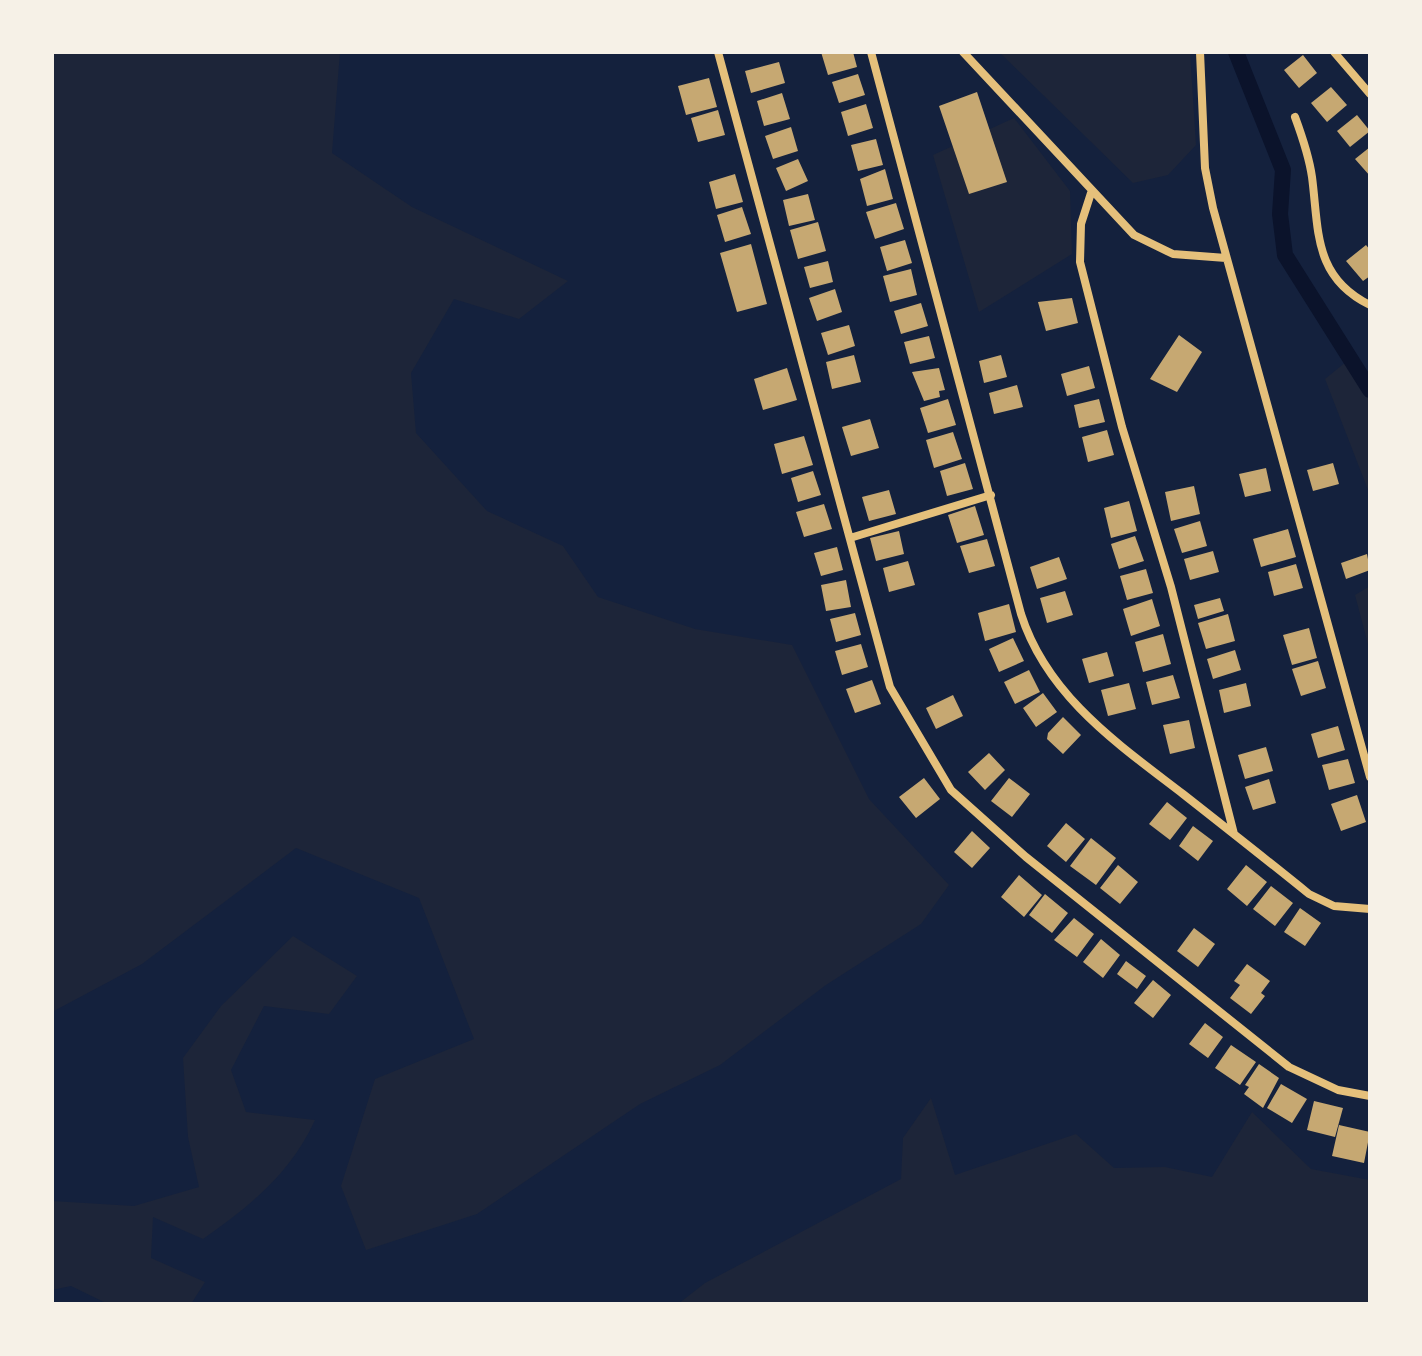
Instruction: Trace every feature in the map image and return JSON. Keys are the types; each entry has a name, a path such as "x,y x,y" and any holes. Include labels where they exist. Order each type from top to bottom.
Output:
{"street":[{"path":"718,52 890,687 931,762 951,790 1026,857 1289,1067 1338,1090 1370,1096"},
{"path":"871,52 1028,636 1051,676 1100,729 1322,902 1370,909"},
{"path":"963,52 1091,193 1134,235 1156,248 1192,257 1226,258"},
{"path":"1200,52 1205,168 1226,258 1370,777"},
{"path":"1334,52 1370,94"},
{"path":"1295,117 1312,178 1316,232 1327,266 1344,288 1370,305"},
{"path":"1091,193 1081,224 1080,262 1122,427 1171,587 1234,834"},
{"path":"850,538 991,495"}],"shaded area":[{"path":"52,52 340,52 332,153 412,207 568,281 519,319 454,299 411,373 416,433 487,511 563,546 598,597 695,629 792,645 869,799 949,885 921,924 826,985 720,1065 640,1104 477,1214 366,1250 341,1186 375,1079 474,1039 419,898 296,848 142,964 52,1012"},
{"path":"999,52 1190,52 1196,145 1168,175 1133,183"},
{"path":"1014,118 1070,191 1072,254 979,312 933,155"},
{"path":"1352,357 1370,388 1370,495 1325,379"},
{"path":"1370,586 1370,652 1355,595"},
{"path":"293,936 357,976 329,1014 264,1006 231,1070 246,1112 315,1120 294,1156 253,1201 203,1239 153,1217 151,1258 205,1282 191,1304 108,1304 71,1286 52,1290 52,1201 134,1206 199,1187 188,1137 183,1058 221,1006"},
{"path":"931,1098 955,1175 1076,1134 1114,1168 1165,1167 1212,1177 1252,1112 1311,1169 1370,1180 1370,1304 678,1304 705,1283 901,1179 903,1138"}],"building":[{"path":"821,52 853,52 857,67 828,75"},
{"path":"1303,55 1317,73 1299,88 1284,70"},
{"path":"779,62 785,83 751,93 745,71"},
{"path":"858,74 865,95 839,103 832,82"},
{"path":"709,78 717,107 686,115 678,86"},
{"path":"1331,87 1347,105 1327,122 1311,103"},
{"path":"977,92 1007,182 969,194 939,106"},
{"path":"782,93 790,119 764,126 757,101"},
{"path":"866,104 873,128 848,136 841,112"},
{"path":"718,110 725,135 698,142 691,118"},
{"path":"1357,115 1370,131 1350,147 1337,131"},
{"path":"791,127 798,151 773,159 765,136"},
{"path":"876,139 883,165 858,171 851,145"},
{"path":"1370,147 1370,176 1355,159"},
{"path":"798,159 808,181 786,191 776,168"},
{"path":"885,169 893,199 867,206 860,179"},
{"path":"735,174 743,202 716,209 709,182"},
{"path":"808,194 815,220 789,226 783,200"},
{"path":"896,203 904,229 875,239 866,212"},
{"path":"742,207 751,234 725,242 717,215"},
{"path":"818,222 826,251 798,259 790,230"},
{"path":"905,240 912,263 887,271 880,247"},
{"path":"751,244 767,304 737,312 720,253"},
{"path":"1366,245 1370,250 1370,276 1363,281 1346,261"},
{"path":"828,261 833,282 810,288 804,267"},
{"path":"911,269 917,295 890,302 883,276"},
{"path":"835,289 842,312 817,321 809,298"},
{"path":"1072,298 1078,323 1046,331 1038,302"},
{"path":"921,303 928,326 901,334 894,311"},
{"path":"849,325 855,346 828,355 821,333"},
{"path":"1179,335 1202,352 1177,392 1150,379"},
{"path":"929,336 935,358 910,364 904,342"},
{"path":"854,355 861,382 832,389 826,362"},
{"path":"1001,355 1007,377 984,383 979,361"},
{"path":"1089,366 1095,388 1067,396 1061,374"},
{"path":"787,368 797,400 763,410 754,379"},
{"path":"939,368 945,390 939,391 940,397 924,401 912,372"},
{"path":"1017,385 1023,407 994,414 989,393"},
{"path":"948,399 956,425 928,433 920,408"},
{"path":"1099,399 1105,422 1079,428 1074,405"},
{"path":"870,419 879,448 851,456 842,427"},
{"path":"1107,430 1114,455 1088,462 1082,437"},
{"path":"953,432 962,459 934,468 926,440"},
{"path":"804,436 813,465 782,474 774,444"},
{"path":"965,463 973,489 947,496 940,471"},
{"path":"1333,463 1339,484 1313,491 1307,470"},
{"path":"1266,468 1271,491 1245,497 1239,474"},
{"path":"813,471 821,495 798,502 791,478"},
{"path":"1194,486 1200,514 1171,521 1165,492"},
{"path":"889,490 896,514 869,521 862,497"},
{"path":"1129,501 1137,531 1111,538 1104,508"},
{"path":"824,504 832,529 804,537 796,512"},
{"path":"975,506 984,535 957,543 948,515"},
{"path":"1200,521 1207,546 1182,553 1174,529"},
{"path":"1288,529 1296,557 1261,567 1253,539"},
{"path":"899,531 904,554 876,561 870,538"},
{"path":"1135,536 1144,561 1119,569 1111,544"},
{"path":"987,539 995,566 969,573 960,546"},
{"path":"837,547 843,570 821,576 814,553"},
{"path":"1213,551 1219,572 1190,580 1184,559"},
{"path":"1367,554 1370,570 1346,579 1341,563"},
{"path":"1059,557 1067,579 1037,589 1030,567"},
{"path":"908,561 915,585 889,592 883,568"},
{"path":"1296,564 1303,588 1274,596 1268,572"},
{"path":"1146,569 1153,593 1127,600 1120,576"},
{"path":"846,580 851,607 826,611 821,585"},
{"path":"1065,591 1073,615 1047,623 1040,598"},
{"path":"1220,598 1224,611 1198,619 1194,605"},
{"path":"1152,599 1160,626 1131,636 1123,609"},
{"path":"1009,604 1016,632 985,641 978,613"},
{"path":"855,613 861,635 836,642 830,619"},
{"path":"1228,614 1235,641 1206,649 1198,623"},
{"path":"1309,628 1317,658 1292,665 1283,635"},
{"path":"1163,634 1171,664 1143,672 1135,642"},
{"path":"1013,638 1024,661 999,672 989,649"},
{"path":"861,644 868,667 842,675 835,651"},
{"path":"1235,650 1241,670 1213,679 1207,659"},
{"path":"1107,652 1114,676 1089,683 1082,659"},
{"path":"1318,661 1326,688 1301,696 1292,669"},
{"path":"1029,670 1040,692 1015,704 1004,682"},
{"path":"1173,675 1180,698 1152,705 1146,682"},
{"path":"872,680 881,704 855,713 846,689"},
{"path":"1129,683 1136,709 1108,716 1101,690"},
{"path":"1246,683 1251,706 1224,713 1219,690"},
{"path":"1043,693 1057,712 1036,727 1023,708"},
{"path":"953,695 963,716 936,729 926,708"},
{"path":"1063,717 1081,735 1063,754 1047,739 1048,733"},
{"path":"1189,720 1195,748 1170,754 1163,725"},
{"path":"1338,726 1345,750 1318,758 1311,734"},
{"path":"1266,747 1273,771 1245,779 1238,755"},
{"path":"989,753 1005,770 985,790 968,772"},
{"path":"1348,759 1355,783 1329,790 1322,765"},
{"path":"924,778 940,799 916,818 899,797"},
{"path":"1009,778 1030,794 1012,817 991,801"},
{"path":"1269,779 1276,803 1253,810 1245,787"},
{"path":"1357,795 1366,822 1341,831 1331,804"},
{"path":"1167,802 1187,818 1170,840 1149,824"},
{"path":"1066,823 1085,839 1066,862 1047,846"},
{"path":"1193,826 1213,841 1198,861 1179,846"},
{"path":"972,831 990,848 972,868 954,852"},
{"path":"1091,838 1116,858 1096,885 1070,866"},
{"path":"1118,865 1138,882 1120,904 1100,888"},
{"path":"1246,865 1267,882 1247,906 1227,889"},
{"path":"1019,875 1042,895 1024,917 1001,897"},
{"path":"1271,886 1293,903 1275,926 1253,909"},
{"path":"1045,894 1068,913 1052,933 1029,915"},
{"path":"1300,908 1321,923 1305,946 1284,932"},
{"path":"1074,918 1094,934 1077,957 1054,940"},
{"path":"1194,928 1215,944 1198,967 1177,951"},
{"path":"1101,939 1120,955 1103,978 1083,962"},
{"path":"1126,961 1146,976 1137,989 1117,974"},
{"path":"1247,964 1270,981 1261,993 1265,996 1251,1014 1230,998 1240,985 1234,981"},
{"path":"1153,980 1171,995 1153,1018 1134,1003"},
{"path":"1205,1023 1223,1037 1208,1058 1189,1044"},
{"path":"1231,1045 1256,1062 1240,1085 1215,1068"},
{"path":"1259,1064 1279,1078 1263,1108 1244,1094 1249,1087 1245,1085"},
{"path":"1281,1084 1307,1099 1292,1123 1267,1108"},
{"path":"1314,1101 1343,1108 1335,1137 1307,1130"},
{"path":"1339,1125 1370,1132 1364,1163 1332,1156"}],"waterway":[{"path":"1236,52 1283,170 1280,214 1285,255 1370,390"}]}
